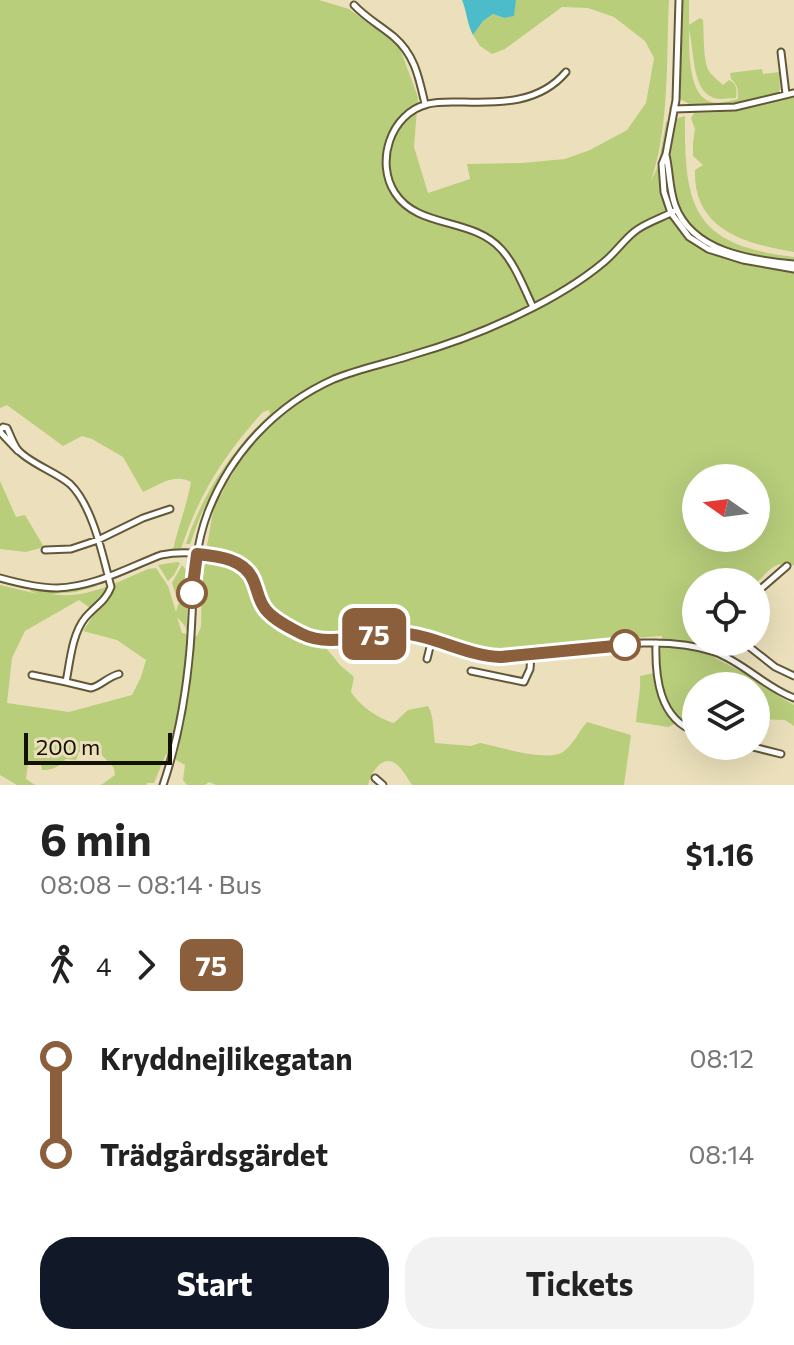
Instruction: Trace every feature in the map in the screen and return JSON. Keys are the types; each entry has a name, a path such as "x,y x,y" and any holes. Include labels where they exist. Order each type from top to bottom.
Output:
{"street":[{"path":"679,0 674,109 662,164 664,192 689,237 708,249 752,262 794,266"},
{"path":"354,5 408,51 417,68 425,104"},
{"path":"781,52 786,95"},
{"path":"533,307 502,249 476,231 413,212 404,205 389,183 385,159 392,135 404,119 425,104 517,100 545,89 566,72"},
{"path":"674,109 722,108 794,93"},
{"path":"163,785 179,727 187,682 197,554 208,512 226,475 252,439 288,406 335,379 446,345 533,307 588,274 637,230 674,211"},
{"path":"18,451 63,479 79,494 90,515 108,577 108,596 80,626 66,682"},
{"path":"45,550 71,549 170,509"},
{"path":"0,578 55,588 82,585 161,555 173,552 197,554 240,564 254,580 264,609 315,639 396,633 501,657 656,643 682,646"},
{"path":"770,581 787,566"},
{"path":"427,659 432,639"},
{"path":"656,643 657,678 662,698 682,725"},
{"path":"471,671 524,682 531,655"},
{"path":"723,656 794,698"},
{"path":"761,656 794,676"},
{"path":"32,675 94,688 119,674"},
{"path":"770,751 781,754"},
{"path":"375,778 383,785"}],"green space":[{"path":"0,0 319,0 349,9 399,46 418,97 414,147 428,193 470,179 467,164 565,159 590,150 627,130 646,103 654,58 645,41 614,17 588,8 562,7 505,49 492,54 480,46 473,35 483,21 493,14 503,18 513,16 516,0 669,0 664,115 651,181 658,166 666,122 685,116 688,176 702,217 715,232 735,243 794,257 794,565 781,564 770,570 682,568 682,656 715,656 742,672 682,672 682,720 668,727 636,722 640,676 659,672 662,636 493,650 435,633 381,626 330,636 326,648 354,677 351,692 359,702 382,718 394,723 408,710 428,706 435,743 471,746 480,743 546,755 563,752 587,722 631,735 624,785 412,785 398,765 388,761 377,767 368,785 216,785 209,782 205,785 187,785 183,780 185,765 166,754 154,783 101,785 115,775 114,768 98,751 89,755 79,752 76,760 66,759 49,769 42,770 41,764 28,764 26,779 35,785 17,785 0,775 0,585 38,594 30,588 60,590 97,586 52,594 77,594 101,589 156,568 168,586 176,612 187,595 187,633 177,617 182,633 197,636 201,627 202,575 213,511 251,443 272,422 270,416 233,459 213,490 190,544 186,544 209,491 231,457 270,414 269,410 263,412 236,444 205,493 181,549 173,550 191,482 173,479 143,492 123,457 82,436 63,446 7,405 0,408","holes":["79,600 90,608 93,616 83,631 117,640 146,660 132,695 69,712 7,703 12,658 25,631"]},
{"path":"682,0 689,0 689,25 700,18 703,20 709,71 723,85 729,80 736,87 736,98 716,98 704,91 697,76 689,30 691,71 703,98 717,103 738,99 737,88 730,73 762,69 763,74 779,72 778,93 724,105 693,106 680,99"},
{"path":"794,97 794,252 741,238 713,220 703,207 695,170 703,165 693,156 695,129 691,118 694,113 725,112"},
{"path":"0,481 16,517 25,515 44,547 26,552 0,549"},
{"path":"180,563 168,581 158,565"},
{"path":"182,565 186,570 184,594 178,602 172,583"},
{"path":"770,689 794,705 794,726 785,720 770,719"}],"water":[{"path":"462,0 516,0 514,16 504,18 493,14 483,21 473,35"}],"bus line":[{"name":"75","path":"192,593 197,554 240,564 254,580 264,609 315,639 408,634 501,657 625,645"}]}
